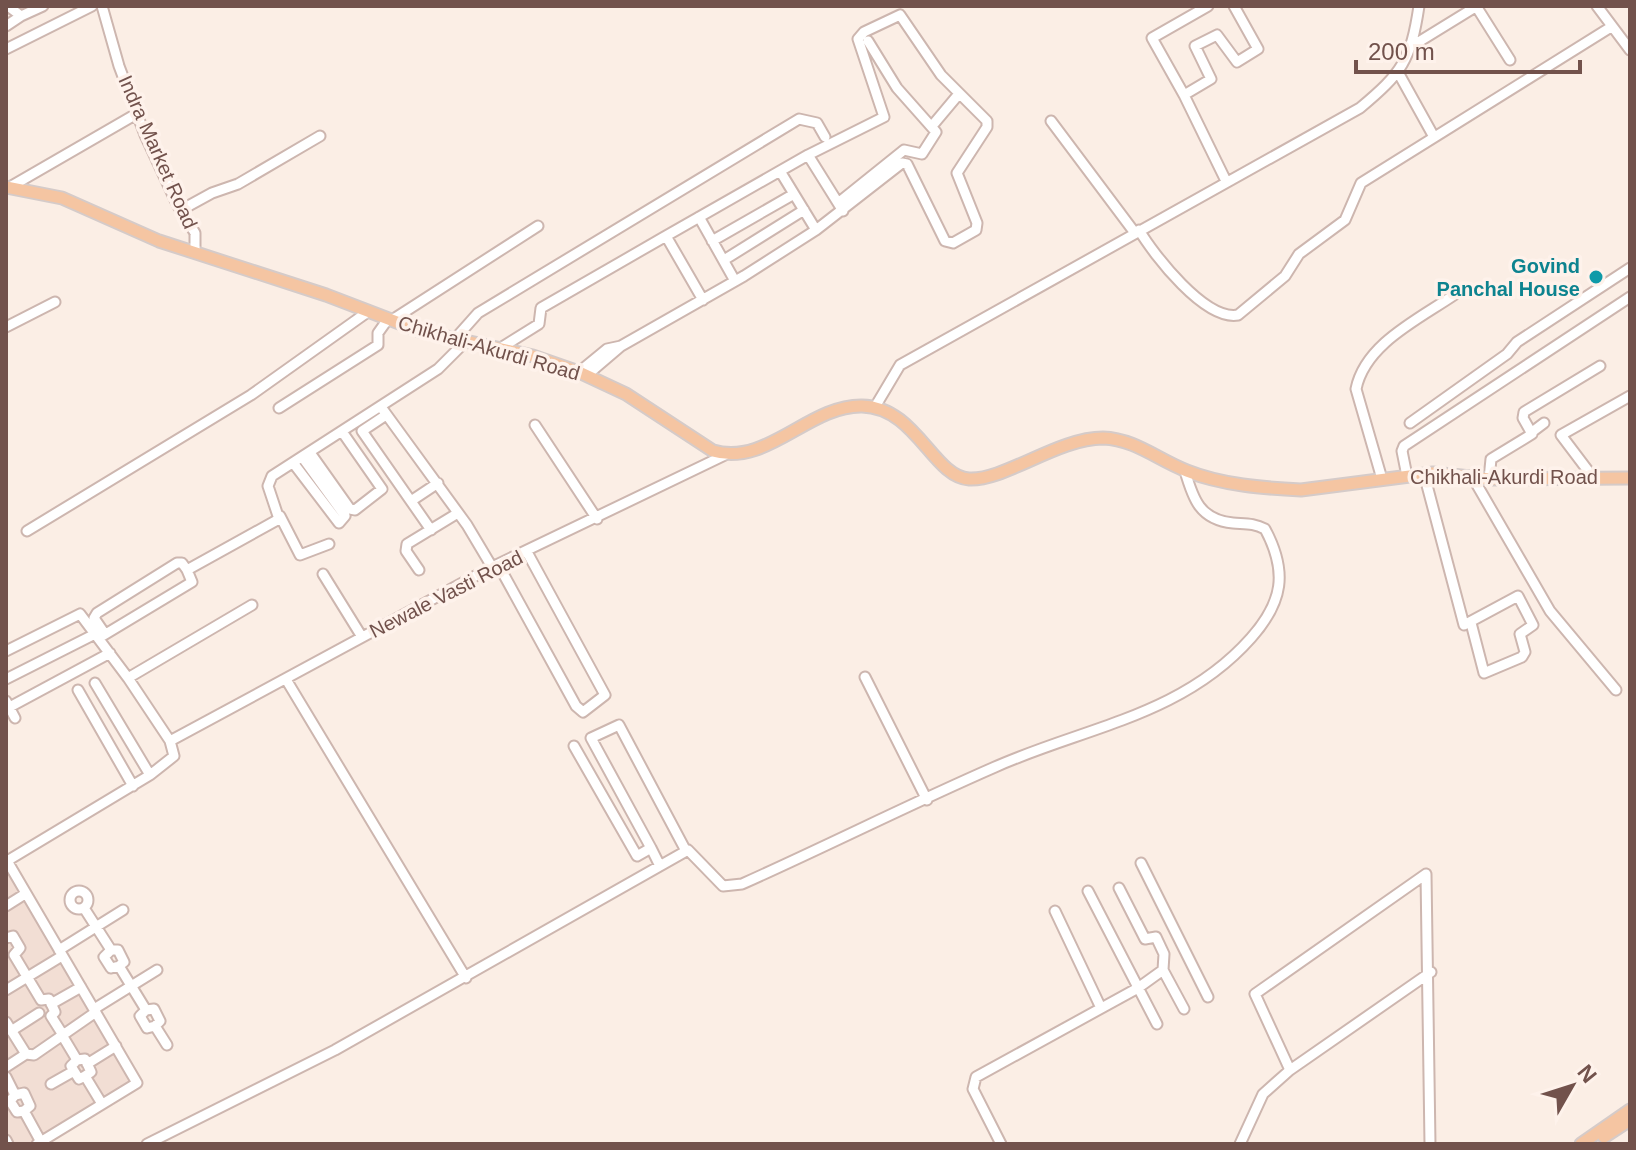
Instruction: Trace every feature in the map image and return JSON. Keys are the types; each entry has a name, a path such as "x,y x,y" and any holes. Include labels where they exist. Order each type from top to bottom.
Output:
{"main road":[{"name":"Chikhali-Akurdi Road","path":"8,187 62,198 147,236 390,320 583,374 626,394 713,451 725,455"},
{"path":"725,455 763,446 843,409 875,407 906,424 950,471 967,479 1088,439 1125,441 1185,471"},
{"name":"Chikhali-Akurdi Road","path":"1185,471 1258,487 1282,489 1424,474 1489,479 1630,478"},
{"path":"1581,1144 1630,1110"},
{"path":"1593,1144 1630,1120"}],"street":[{"path":"8,6 21,16"},
{"path":"6,26 43,6"},
{"path":"6,49 92,6"},
{"name":"Indra Market Road","path":"102,6 119,66 138,113 181,210 195,233 195,252"},
{"path":"1208,6 1152,38 1226,181"},
{"path":"1184,95 1211,79 1195,46 1217,35 1237,62 1258,49 1234,6"},
{"path":"875,407 900,365 1342,119 1399,74 1412,46 1419,6"},
{"path":"1412,46 1476,6 1510,60"},
{"path":"1597,6 1630,50"},
{"path":"499,349 539,324 541,308 808,155 884,117 858,39 864,32 900,15 958,95 988,123 957,173 977,223 976,230 953,243 945,241 905,163 840,207"},
{"path":"1051,121 1182,286 1235,316 1285,276 1299,254 1345,220 1361,183 1611,27"},
{"path":"583,374 607,349 621,346 703,300 816,230 904,150 922,154 936,132 897,88 868,41"},
{"path":"1399,74 1434,137"},
{"path":"932,126 958,95"},
{"path":"8,187 138,113"},
{"path":"431,530 362,431 438,369 478,313 799,119 817,123 825,137"},
{"path":"181,210 238,184 320,136"},
{"path":"808,155 840,207"},
{"path":"780,171 816,230"},
{"path":"712,241 794,194"},
{"path":"724,260 804,210"},
{"path":"699,217 735,281"},
{"path":"279,408 378,345 378,333 390,320 538,226"},
{"path":"666,236 703,300"},
{"path":"1410,423 1507,354 1517,342 1630,268"},
{"path":"1382,479 1356,389 1358,377 1375,352 1454,295"},
{"path":"1407,476 1404,446 1630,297"},
{"path":"6,327 55,302"},
{"path":"27,531 251,395 369,311"},
{"path":"1532,432 1523,418 1524,412 1600,366"},
{"path":"1592,476 1561,435 1630,396"},
{"path":"329,544 300,555 280,516 268,486 269,479 384,411"},
{"path":"384,411 496,566 576,706 583,712 602,701 603,691 527,552"},
{"path":"1489,479 1491,459 1531,436 1544,423"},
{"path":"535,425 597,519"},
{"path":"303,458 350,509 355,510 382,489 343,433"},
{"name":"Newale Vasti Road","path":"170,741 287,681 496,566 725,455"},
{"path":"303,458 345,516 339,523 303,458"},
{"path":"660,866 591,738 619,725 686,851 703,863 713,879 730,887 1005,762 1153,710 1179,697 1226,665 1265,623 1279,587 1275,545 1261,527 1223,522 1200,510 1194,502 1185,471"},
{"path":"1424,474 1462,622 1471,623 1518,596 1533,625 1520,634 1525,652 1522,657 1484,673 1471,623"},
{"path":"1473,478 1550,611 1616,690"},
{"path":"411,501 438,483"},
{"path":"419,570 405,547 458,513"},
{"path":"187,570 280,516"},
{"path":"6,679 99,635 192,582 182,563 177,563 97,613 94,618 99,635"},
{"path":"323,574 362,637"},
{"path":"128,678 252,605"},
{"path":"6,651 77,614 99,635 128,678 170,741 174,759 6,860 10,874 25,894 137,1083 39,1143 24,1111 30,1106 24,1093 15,1095 6,1077"},
{"path":"15,718 7,706 110,653"},
{"path":"865,677 927,800"},
{"path":"287,681 466,978"},
{"path":"95,683 150,775"},
{"path":"78,690 133,786"},
{"path":"574,746 647,873"},
{"path":"637,856 651,848"},
{"path":"147,1144 335,1050 686,851"},
{"path":"1141,863 1208,997"},
{"path":"1290,1070 1255,994 1426,874 1431,972 1430,1144"},
{"path":"1119,888 1145,939 1156,937 1164,954 1163,970 1184,1009"},
{"path":"1088,891 1157,1024"},
{"path":"6,906 25,894"},
{"path":"84,908 111,950 117,948 124,960 119,966 146,1010 154,1009 160,1021 155,1026 167,1045"},
{"path":"6,990 123,910"},
{"path":"1055,911 1101,1008"},
{"path":"6,938 13,936 20,948 10,954 46,1002 55,1012 43,1019 35,1005 46,1002 81,987"},
{"path":"6,1067 26,1054 34,1055 157,970"},
{"path":"1001,1144 973,1089 976,1077 1138,988 1163,970"},
{"path":"1240,1144 1263,1094 1290,1070 1431,972"},
{"path":"26,1054 8,1026 39,1013"},
{"path":"51,1016 62,1035 82,1062 91,1072 79,1079 71,1064 82,1062 116,1046"},
{"path":"51,1084 74,1071"},
{"path":"85,1076 102,1104"}],"shaded area":[{"path":"6,862 137,1083 34,1144 6,1144"}],"place":[{"name":"Govind Panchal House","path":"1596,277"}]}
